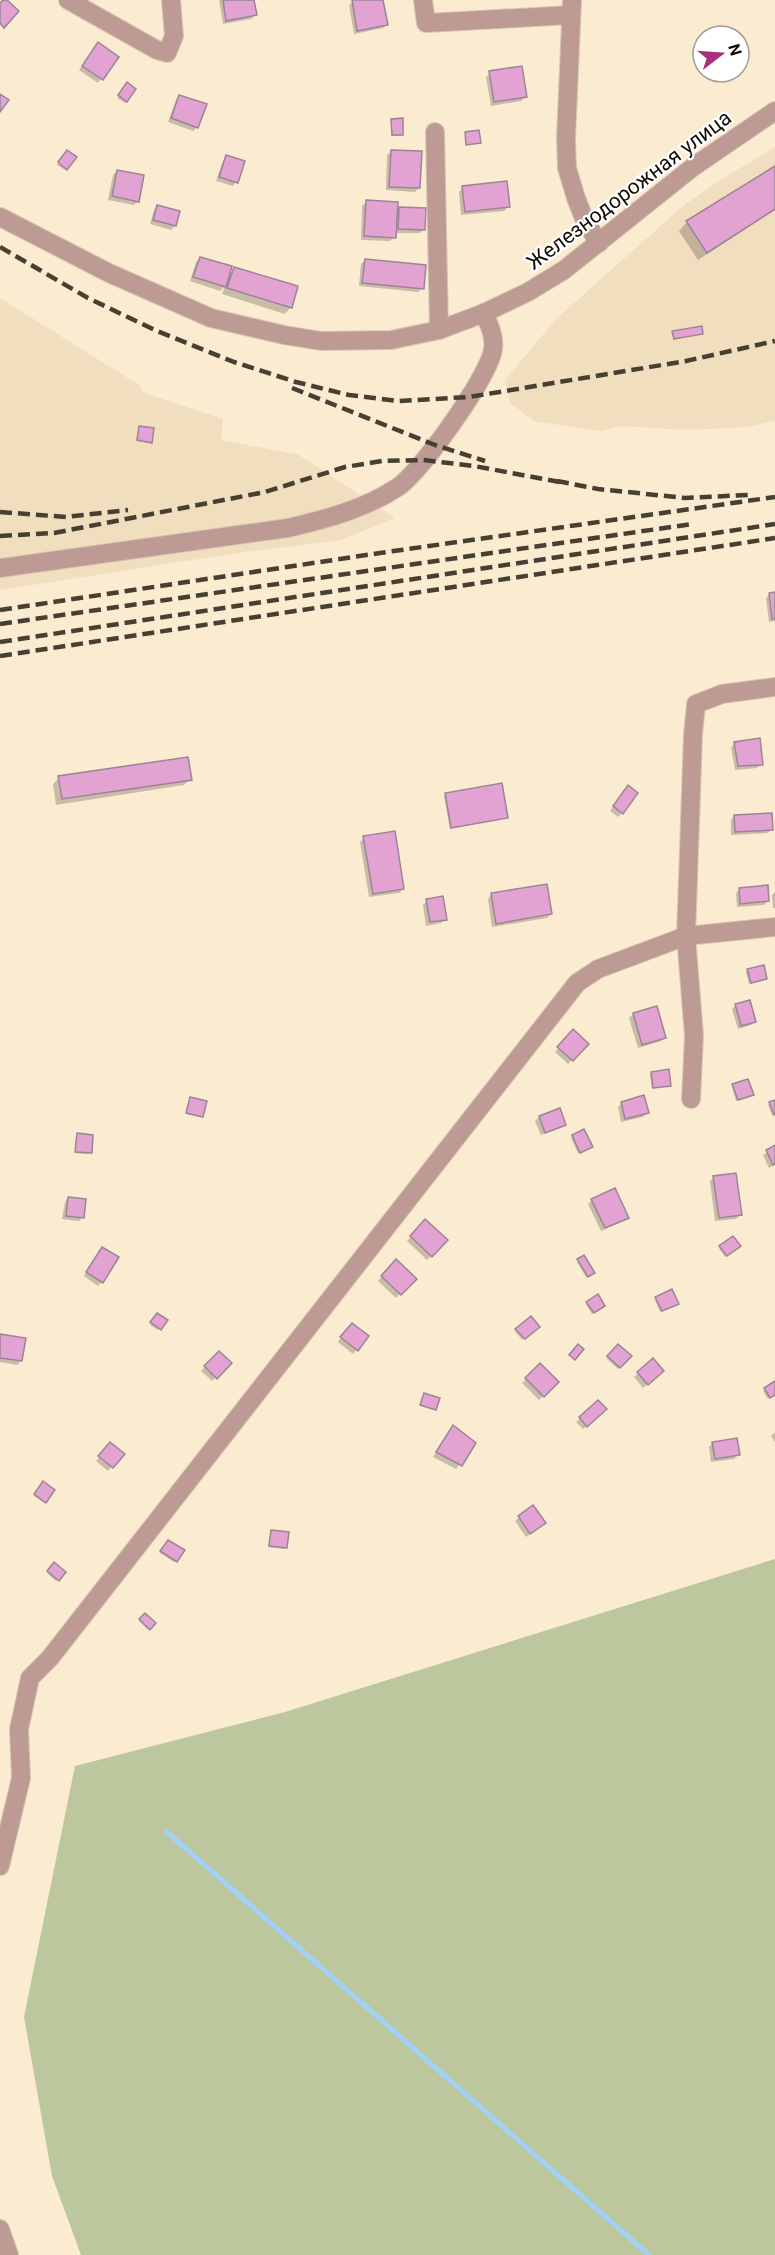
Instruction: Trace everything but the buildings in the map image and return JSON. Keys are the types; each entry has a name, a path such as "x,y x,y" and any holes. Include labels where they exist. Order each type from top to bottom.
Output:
{"street":[{"path":"68,0 157,50 167,53 174,36 171,0"},
{"path":"423,0 426,23 571,7 567,168 585,221 599,243"},
{"name":"Железнодорожная улица","path":"0,217 109,273 211,318 321,341 391,340 439,330 484,313 528,292 564,270 693,167 775,111"},
{"path":"435,132 439,330"},
{"path":"0,568 288,528 329,518 369,504 400,485 423,460 469,397 487,367 494,348 491,328 484,313"},
{"path":"691,1099 694,1036 686,936 696,704 722,694 775,687"},
{"path":"0,1866 21,1778 19,1729 30,1678 51,1658 577,983 598,969 686,936 775,927"},
{"path":"0,2229 9,2255"}],"shaded area":[{"path":"775,147 775,421 744,427 687,430 622,426 600,431 534,421 510,403 505,380 556,319 683,206"},
{"path":"0,298 139,385 144,393 223,419 221,440 299,455 395,518 341,540 237,553 0,590"}],"green space":[{"path":"775,1559 775,2255 81,2255 52,2176 24,2017 75,1766 285,1712"}],"waterway":[{"path":"167,1832 649,2255"}],"railway":[{"path":"0,247 88,298 157,331 234,362 296,382 349,395 398,401 469,397 686,361 775,341"},
{"path":"292,388 435,445 485,461"},
{"path":"0,536 54,533 265,492 345,467 382,461 423,460 474,466 565,483"},
{"path":"557,481 598,489 685,498 748,495"},
{"path":"0,610 775,497"},
{"path":"0,512 66,517 128,510"},
{"path":"0,624 692,524"},
{"path":"0,642 775,524"},
{"path":"0,656 775,538"}]}
